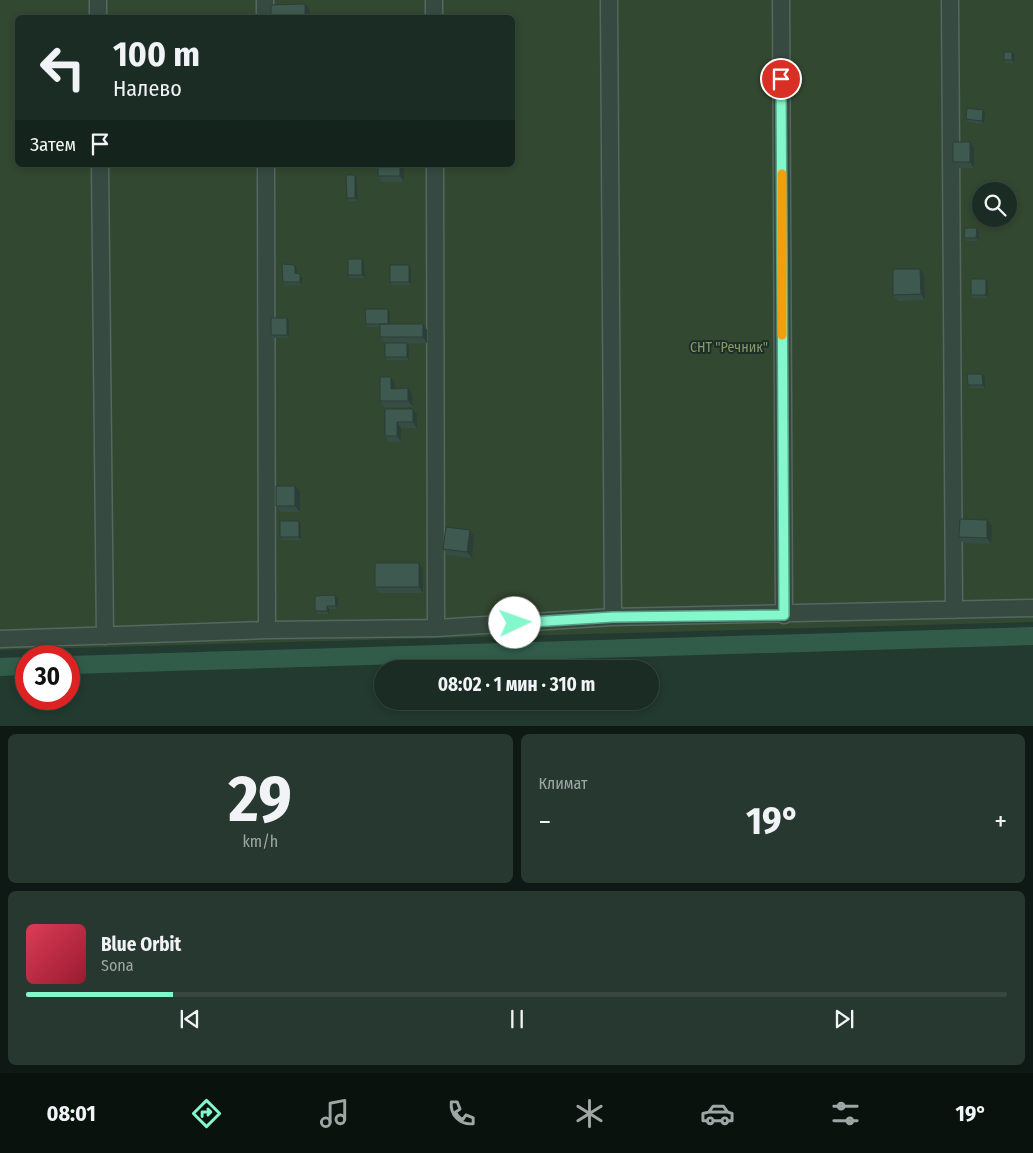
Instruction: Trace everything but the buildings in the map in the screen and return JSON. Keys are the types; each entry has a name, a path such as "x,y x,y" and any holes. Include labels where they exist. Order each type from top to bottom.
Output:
{"street":[{"path":"98,0 98,15"},
{"path":"265,0 265,15"},
{"path":"434,0 434,15"},
{"path":"609,0 613,617"},
{"path":"781,0 784,615"},
{"path":"950,0 954,610"},
{"path":"100,167 105,636"},
{"path":"266,167 268,630"},
{"path":"434,167 436,628"},
{"path":"0,639 268,630 436,628 613,617 784,615 1033,608"}],"green space":[{"name":"СНТ \"Речник\"","path":"0,0 1033,0 1033,622 80,648 80,645 15,645 15,650 0,650"}],"waterway":[{"path":"80,665 1033,636"},
{"path":"0,667 15,666"}],"slow traffic":[{"path":"782,174 782,335"}],"route":[{"path":"515,623 613,617 784,615 781,79"}]}
